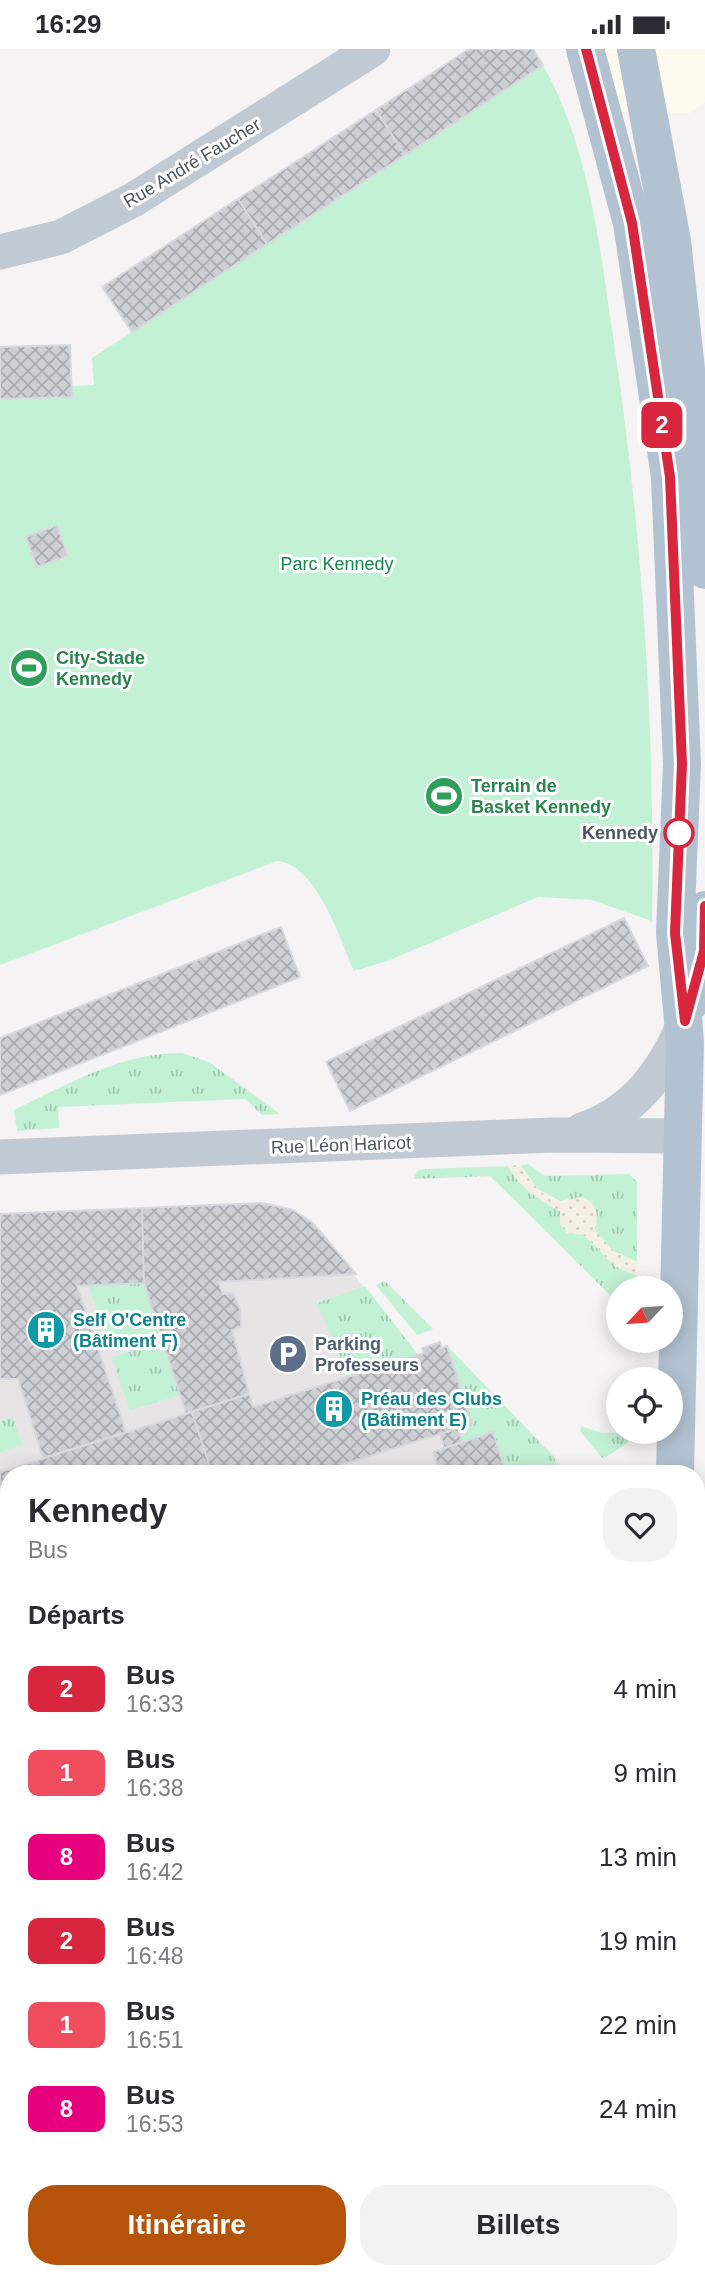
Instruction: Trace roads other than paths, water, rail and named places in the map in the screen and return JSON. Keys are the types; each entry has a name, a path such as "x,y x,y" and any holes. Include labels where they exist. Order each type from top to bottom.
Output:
{"main road":[{"path":"585,49 632,223 670,477 682,764 675,933 692,1034"},
{"path":"636,49 671,241 705,570"},
{"path":"675,1465 692,1034 704,951 705,910"}],"street":[{"name":"Rue André Faucher","path":"0,252 61,237 133,200 373,49"},
{"path":"554,1135 599,1124 626,1108 692,1034"},
{"name":"Rue Léon Haricot","path":"0,1157 554,1135 690,1112"}],"place":[{"name":"City-Stade Kennedy","path":"29,668"},
{"name":"Terrain de Basket Kennedy","path":"444,796"},
{"name":"Kennedy","path":"679,833"},
{"name":"Self O'Centre (Bâtiment F)","path":"46,1330"},
{"name":"Parking Professeurs","path":"288,1354"},
{"name":"Préau des Clubs (Bâtiment E)","path":"334,1409"}],"park label":[{"name":"Parc Kennedy","path":"337,564"}]}
